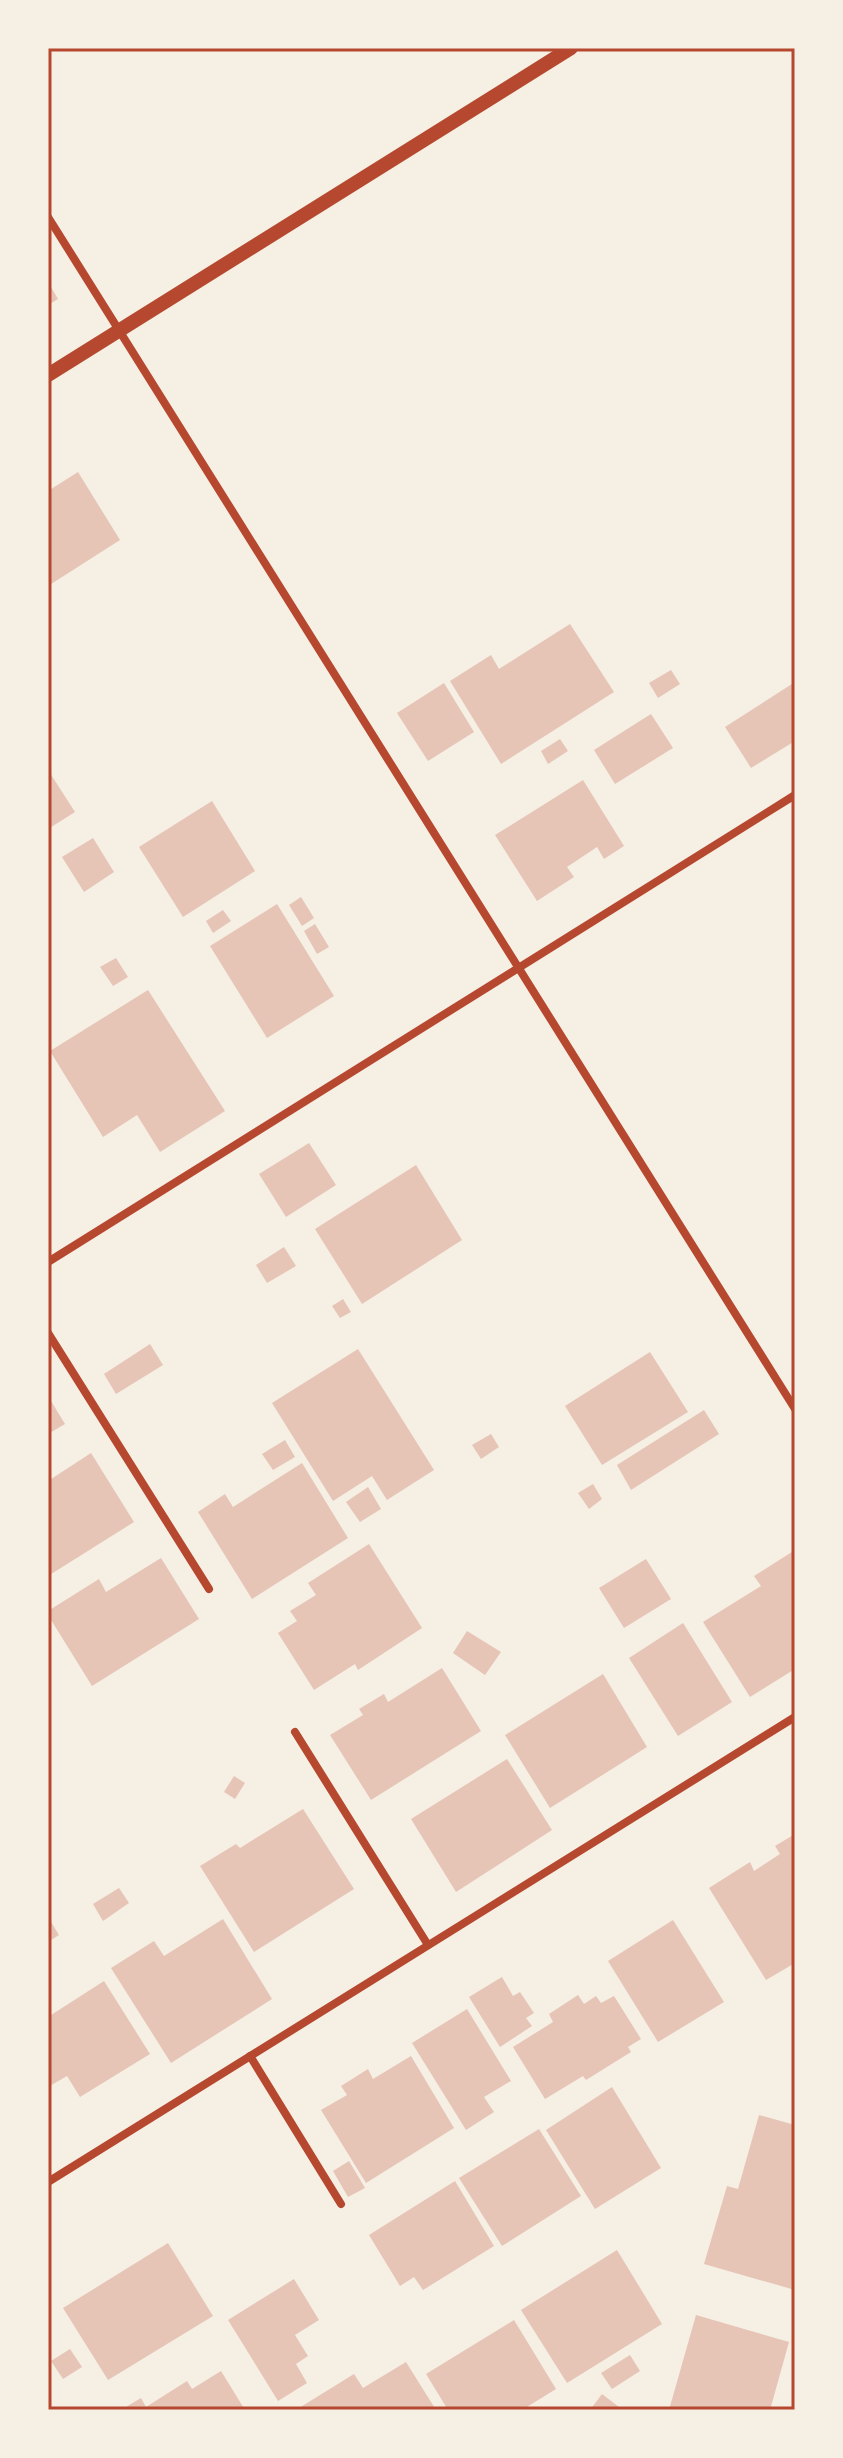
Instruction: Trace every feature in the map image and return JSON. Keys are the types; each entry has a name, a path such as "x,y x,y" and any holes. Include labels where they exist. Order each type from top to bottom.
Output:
{"street":[{"path":"48,375 571,48"},
{"path":"48,217 795,1409"},
{"path":"48,1262 795,795"},
{"path":"48,1333 209,1589"},
{"path":"48,2182 795,1717"},
{"path":"295,1732 428,1945"},
{"path":"250,2056 341,2204"}],"building":[{"path":"48,282 58,299 48,305"},
{"path":"78,472 120,540 48,586 48,491"},
{"path":"570,624 614,692 501,764 450,681 491,655 499,669"},
{"path":"671,670 680,684 658,698 649,683"},
{"path":"795,682 795,741 751,768 725,727"},
{"path":"444,683 474,732 428,761 397,713"},
{"path":"651,714 673,748 615,784 594,750"},
{"path":"560,739 568,751 548,764 541,751"},
{"path":"48,770 75,812 48,829"},
{"path":"583,780 624,846 604,859 597,847 567,867 574,877 537,901 495,835"},
{"path":"212,801 255,871 183,917 139,847"},
{"path":"93,838 114,872 84,892 62,857"},
{"path":"301,897 314,918 302,926 289,905"},
{"path":"277,904 334,996 267,1038 210,946"},
{"path":"223,910 231,921 213,933 206,921"},
{"path":"315,924 329,947 317,954 304,931"},
{"path":"116,958 128,977 113,986 100,967"},
{"path":"148,990 225,1111 160,1152 137,1115 103,1137 50,1051"},
{"path":"309,1143 336,1185 286,1217 259,1174"},
{"path":"416,1165 462,1240 362,1304 315,1229"},
{"path":"284,1247 296,1266 267,1283 256,1265"},
{"path":"343,1299 351,1312 340,1318 332,1306"},
{"path":"150,1344 163,1365 116,1394 104,1374"},
{"path":"358,1349 434,1470 387,1500 372,1476 333,1501 272,1403"},
{"path":"650,1352 688,1412 602,1465 565,1406"},
{"path":"48,1396 65,1424 48,1434"},
{"path":"704,1410 719,1434 631,1490 617,1465"},
{"path":"491,1434 499,1447 481,1459 472,1445"},
{"path":"285,1440 295,1457 273,1470 262,1454"},
{"path":"91,1453 134,1522 48,1576 48,1481"},
{"path":"302,1463 348,1538 252,1599 198,1512 225,1494 233,1507"},
{"path":"593,1484 602,1499 589,1509 578,1493"},
{"path":"368,1487 381,1509 360,1522 346,1502"},
{"path":"369,1544 422,1628 358,1670 355,1664 314,1690 278,1633 297,1621 290,1611 316,1595 308,1583"},
{"path":"795,1550 795,1669 750,1697 703,1622 761,1586 754,1576"},
{"path":"161,1558 199,1619 92,1686 48,1611 99,1579 106,1592"},
{"path":"646,1559 671,1599 624,1628 599,1588"},
{"path":"683,1623 732,1702 678,1736 629,1658"},
{"path":"467,1631 501,1652 485,1675 453,1653"},
{"path":"442,1668 481,1731 371,1800 330,1735 363,1715 359,1709 384,1694 388,1702"},
{"path":"603,1674 647,1747 550,1808 505,1735"},
{"path":"507,1759 552,1830 456,1892 411,1819"},
{"path":"234,1776 245,1783 235,1799 224,1792"},
{"path":"303,1809 354,1889 254,1952 200,1866 236,1844 240,1848"},
{"path":"795,1834 795,1963 766,1980 709,1888 750,1862 754,1871 780,1854 775,1846"},
{"path":"119,1888 129,1903 103,1921 93,1904"},
{"path":"48,1917 59,1935 48,1942"},
{"path":"223,1919 272,1999 171,2063 111,1968 154,1941 164,1956"},
{"path":"673,1920 724,2002 658,2042 608,1961"},
{"path":"502,1977 513,1996 520,1992 534,2013 526,2018 532,2026 500,2047 469,1997"},
{"path":"104,1981 150,2054 80,2097 67,2076 48,2087 48,2017"},
{"path":"578,1995 584,2004 596,1996 601,2003 614,1996 641,2039 628,2047 631,2052 586,2080 583,2076 545,2099 513,2047 553,2022 549,2014"},
{"path":"467,2009 511,2081 484,2097 494,2112 466,2130 412,2043"},
{"path":"411,2056 454,2128 366,2183 321,2110 347,2095 341,2086 368,2069 373,2079"},
{"path":"612,2087 661,2168 595,2209 546,2130"},
{"path":"759,2115 795,2125 795,2290 704,2264 727,2186 738,2189"},
{"path":"539,2129 581,2196 502,2246 459,2178"},
{"path":"349,2161 365,2188 348,2197 333,2171"},
{"path":"455,2181 494,2246 423,2290 414,2277 400,2286 369,2235"},
{"path":"168,2243 213,2316 108,2380 63,2308"},
{"path":"617,2250 662,2324 567,2383 521,2310"},
{"path":"294,2279 319,2320 295,2335 308,2356 296,2364 307,2383 278,2401 228,2320"},
{"path":"696,2315 789,2342 770,2410 669,2410"},
{"path":"514,2320 556,2389 522,2410 448,2410 426,2374"},
{"path":"70,2349 82,2367 63,2379 51,2361"},
{"path":"630,2355 640,2371 612,2389 601,2373"},
{"path":"406,2362 436,2410 299,2408 354,2374 363,2388"},
{"path":"221,2371 245,2410 121,2410 141,2398 146,2407 187,2381 192,2389"},
{"path":"602,2394 623,2410 590,2410"}]}
